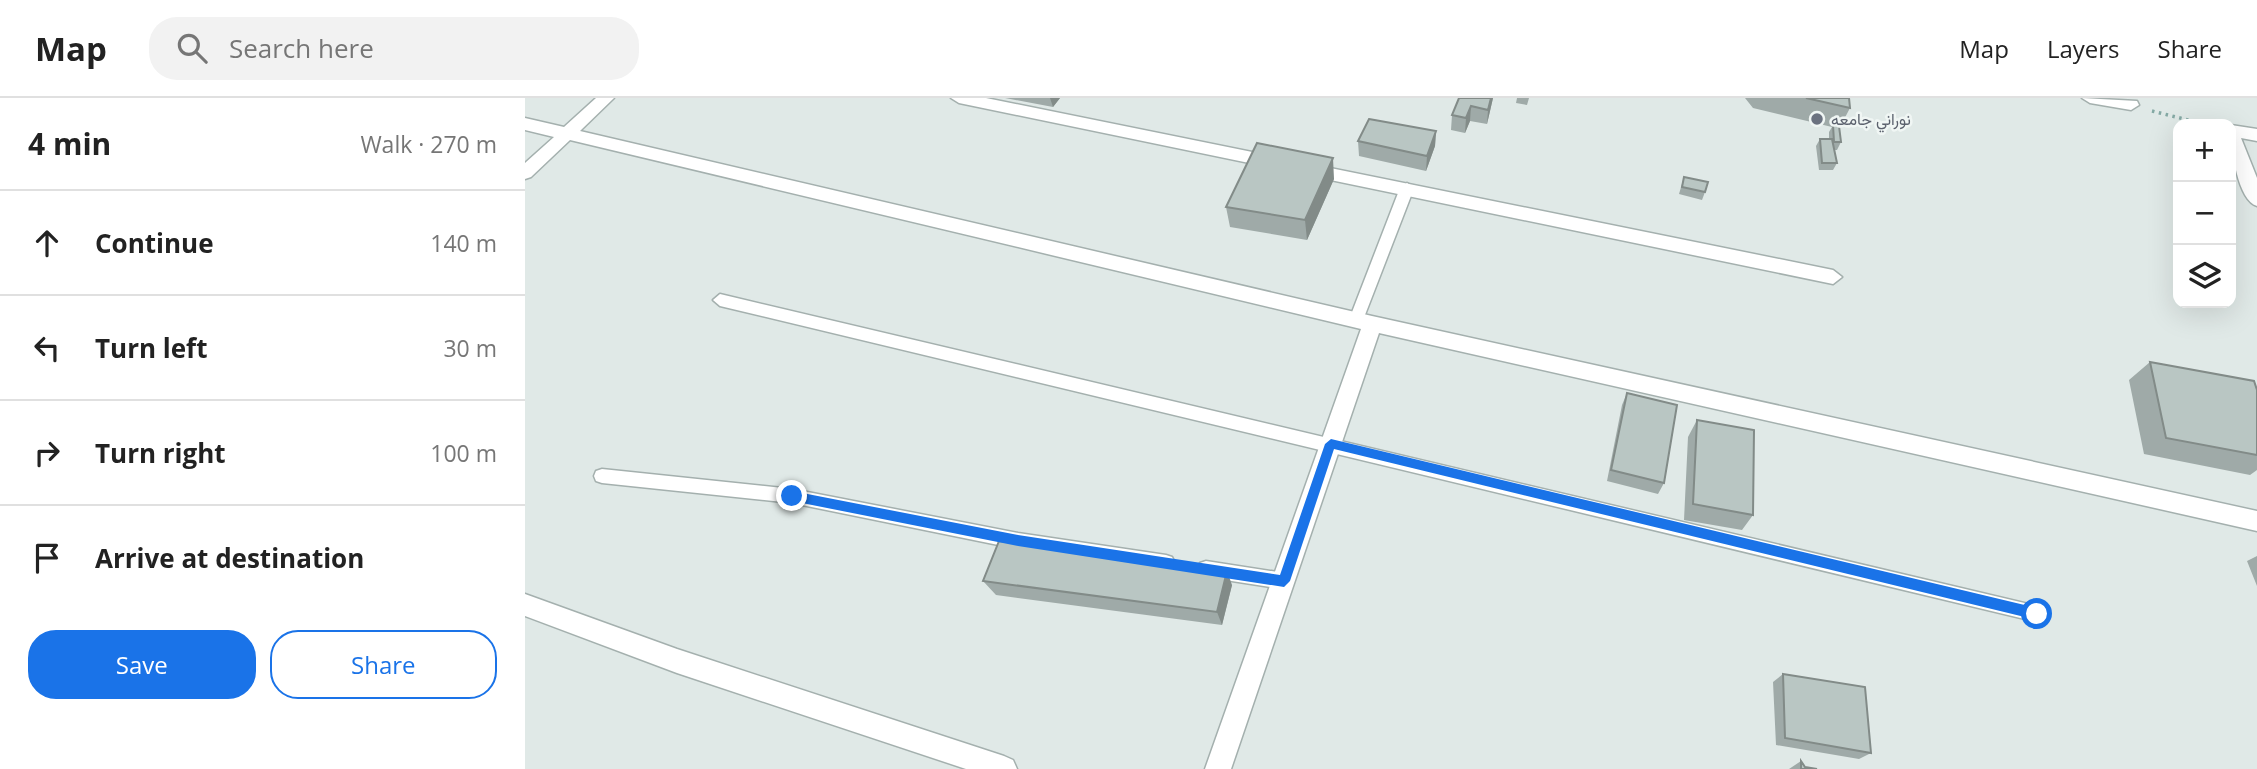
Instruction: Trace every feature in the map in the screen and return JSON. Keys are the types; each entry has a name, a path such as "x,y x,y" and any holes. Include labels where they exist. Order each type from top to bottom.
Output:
{"street":[{"path":"525,173 606,98"},
{"path":"959,98 1833,277"},
{"path":"2090,98 2131,105"},
{"path":"525,124 1364,322 2257,521"},
{"path":"2236,133 2257,135"},
{"path":"2236,146 2257,200"},
{"path":"1218,769 1331,444 1364,322"},
{"path":"525,605 677,661 1004,769"}],"lane":[{"path":"1364,322 1407,188"},
{"path":"720,300 2037,614"},
{"path":"602,476 792,496 1018,541 1284,581"}],"path":[{"path":"2131,105 2185,119"}],"building":[{"path":"1459,98 1491,98 1488,110 1471,106 1466,118 1452,115"},
{"path":"1806,98 1849,98 1850,108"},
{"path":"1369,119 1436,131 1427,156 1358,141"},
{"path":"1833,125 1839,126 1841,142 1834,142"},
{"path":"1820,139 1832,139 1837,163 1822,163"},
{"path":"1257,143 1333,158 1305,220 1226,207"},
{"path":"1684,177 1708,182 1705,192 1682,187"},
{"path":"2150,362 2254,381 2257,390 2257,455 2166,438"},
{"path":"1627,393 1677,405 1664,483 1611,470"},
{"path":"1697,420 1754,430 1753,515 1693,504"},
{"path":"999,541 1227,571 1217,612 983,581"},
{"path":"1783,674 1865,687 1871,753 1785,738"},
{"path":"1801,761 1805,767 1817,769 1801,769"}],"place":[{"name":"نوراني جامعه","path":"1817,119"}],"route":[{"path":"792,496 1018,541 1284,581 1331,444 2037,614"}]}
